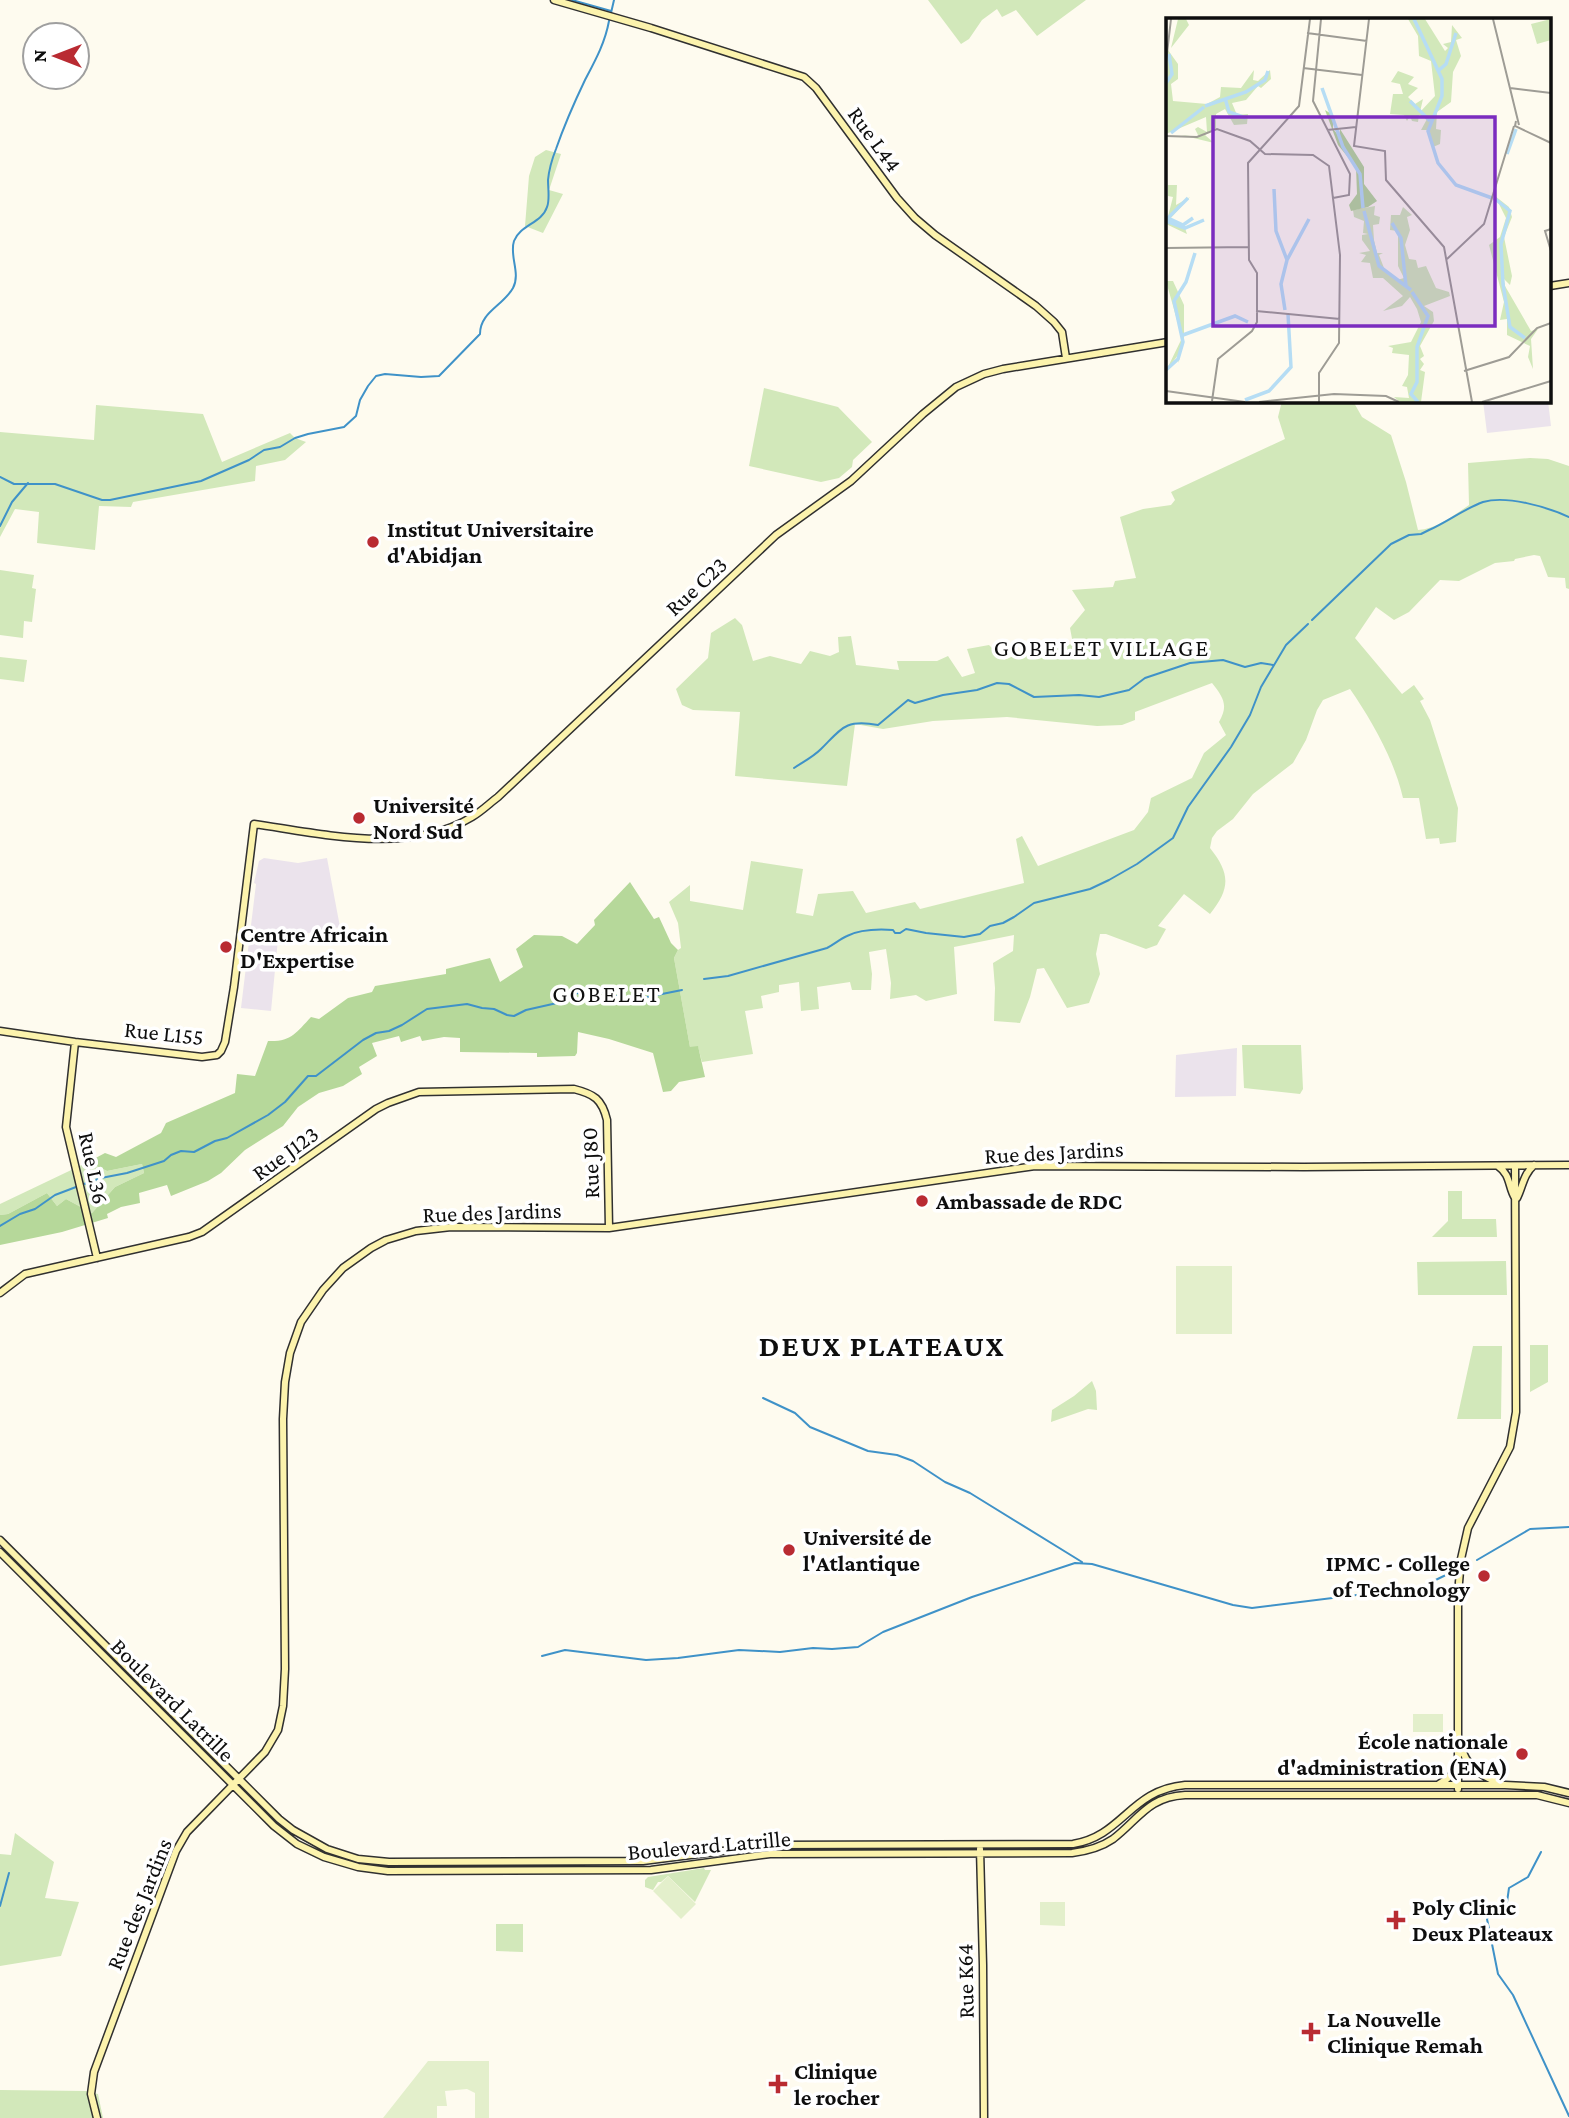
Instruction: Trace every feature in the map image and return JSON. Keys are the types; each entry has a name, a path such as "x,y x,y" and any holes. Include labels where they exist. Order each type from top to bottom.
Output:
{"main road":[{"name":"Rue L44","path":"554,0 804,77 816,88 897,198 915,218 1055,322 1062,332 1066,358"},
{"name":"Rue C23","path":"254,824 394,839 433,832 473,817 498,797 776,536 851,481 956,387 996,371 1166,342"},
{"name":"Rue L155","path":"0,1031 205,1057 217,1055 225,1042 234,988 254,824"},
{"name":"Rue L36","path":"75,1042 66,1127 97,1258"},
{"name":"Rue J123","path":"0,1293 25,1274 202,1232 376,1109 406,1096 432,1091 573,1089 588,1092 598,1099"},
{"name":"Rue J80","path":"598,1099 607,1120 609,1228"},
{"path":"1516,1200 1524,1177 1534,1165"},
{"name":"Rue des Jardins","path":"97,2118 91,2094 94,2072 171,1864 187,1832 240,1779 270,1744 278,1730 282,1715 285,1670 283,1452 285,1382 290,1353 308,1310 323,1290 343,1268 371,1248 400,1235 424,1230 451,1227 609,1228 1035,1166 1569,1165"},
{"path":"1498,1166 1509,1177 1511,1191 1516,1200"},
{"path":"1458,1795 1458,1594 1461,1559 1468,1528 1510,1447 1515,1421 1515,1166"},
{"name":"Boulevard Latrille","path":"0,1540 279,1819 310,1841 343,1855 373,1861 643,1861 770,1844 1073,1844 1108,1832 1145,1798 1154,1792 1174,1786 1458,1785"},
{"name":"Boulevard Latrille","path":"0,1552 274,1826 297,1844 341,1863 373,1870 651,1870 770,1854 1072,1853 1093,1849 1114,1838 1150,1805 1176,1795 1537,1795 1569,1802"},
{"path":"1458,1736 1463,1754 1473,1768 1488,1779 1505,1785"},
{"path":"1436,1785 1447,1779 1458,1766"},
{"path":"1458,1785 1544,1787 1569,1793"},
{"name":"Rue K64","path":"980,1844 984,2118"}],"shaded area":[{"path":"1483,402 1548,402 1551,426 1487,433"},
{"path":"264,858 298,863 327,858 340,927 278,939 271,1011 241,1008 254,883 259,861"},
{"path":"1237,1048 1236,1096 1175,1097 1176,1055"}],"green space":[{"path":"928,0 1086,0 1037,36 1016,10 1002,17 997,9 982,20 969,39 961,44"},
{"path":"546,150 561,154 549,190 563,194 543,233 525,226 529,176 535,157"},
{"path":"764,388 838,407 872,442 853,460 852,467 839,478 821,482 749,466"},
{"path":"1282,402 1354,402 1362,417 1391,435 1418,530 1439,524 1469,505 1468,463 1530,458 1548,459 1569,466 1569,589 1566,588 1565,578 1548,577 1540,556 1495,563 1459,581 1440,580 1409,612 1394,620 1376,607 1355,638 1402,694 1414,685 1424,699 1420,701 1430,720 1458,808 1456,842 1440,844 1439,838 1426,839 1419,798 1403,798 1381,741 1350,689 1323,700 1293,763 1253,794 1233,819 1212,838 1210,848 1224,873 1225,888 1210,914 1184,894 1158,926 1166,929 1157,945 1146,949 1100,934 1096,954 1100,974 1089,1003 1067,1008 1044,968 1037,969 1020,1023 994,1021 993,963 1013,951 1014,935 954,947 957,994 926,1001 916,995 890,999 891,983 886,949 869,952 871,990 852,990 850,982 817,987 819,1009 801,1011 799,982 779,985 779,992 761,996 763,1008 745,1011 753,1054 702,1062 698,1047 690,1047 674,958 681,948 678,923 669,902 690,885 690,901 743,910 751,861 803,869 796,913 813,916 818,894 853,891 866,913 915,902 920,909 1024,883 1016,839 1022,836 1038,866 1134,830 1148,812 1151,798 1192,778 1204,753 1226,735 1219,722 1224,711 1223,701 1212,683 1135,712 1135,720 1122,725 1097,726 1007,717 933,721 883,729 855,724 847,786 735,776 740,712 693,710 682,705 676,689 708,658 711,633 735,618 742,625 753,661 770,656 801,664 810,651 830,656 839,652 838,637 851,636 856,665 899,670 897,661 937,661 948,656 962,677 975,673 967,649 989,645 1004,660 1028,650 1073,644 1070,628 1085,610 1072,590 1113,587 1115,581 1136,578 1120,517 1143,509 1171,505 1175,500 1171,492 1285,439 1278,417"},
{"path":"96,405 203,414 222,462 290,433 306,442 285,460 256,466 255,481 133,502 131,507 99,506 95,550 37,543 39,512 15,509 0,537 0,432 94,440"},
{"path":"0,570 34,575 32,588 36,589 32,622 24,621 23,638 0,635"},
{"path":"0,657 27,660 24,682 0,679"},
{"path":"630,882 654,919 659,917 671,943 678,950 674,958 690,1047 698,1046 705,1077 679,1082 671,1091 663,1092 653,1053 578,1032 575,1056 537,1057 537,1053 460,1052 460,1038 444,1037 422,1041 420,1036 401,1042 399,1036 372,1043 377,1056 359,1067 362,1074 343,1086 319,1093 298,1107 283,1126 245,1150 221,1173 208,1181 171,1196 167,1185 139,1193 140,1203 121,1207 107,1214 108,1218 62,1232 0,1245 0,1215 8,1214 47,1193 57,1206 66,1199 92,1213 115,1187 144,1173 142,1164 107,1171 88,1162 105,1153 116,1157 161,1133 166,1123 235,1093 237,1074 255,1076 268,1041 288,1038 311,1017 319,1019 348,998 372,992 375,986 446,974 446,969 490,958 500,982 523,967 516,949 534,935 562,936 577,944 595,925 594,920"},
{"path":"1242,1045 1301,1045 1303,1089 1300,1094 1244,1088"},
{"path":"88,1162 107,1171 142,1164 144,1173 115,1187 92,1213 66,1199 57,1206 47,1193 8,1214 0,1215 0,1204"},
{"path":"1448,1191 1462,1191 1462,1219 1496,1219 1497,1237 1432,1237 1448,1221"},
{"path":"1506,1261 1507,1295 1418,1295 1417,1262"},
{"path":"1176,1266 1232,1266 1232,1334 1176,1334"},
{"path":"1530,1345 1548,1345 1548,1382 1530,1392"},
{"path":"1473,1346 1502,1346 1501,1419 1457,1419"},
{"path":"1092,1381 1096,1391 1097,1410 1088,1409 1051,1422 1052,1410"},
{"path":"1413,1714 1443,1714 1443,1732 1413,1732"},
{"path":"15,1833 54,1862 45,1898 79,1902 61,1956 0,1966 0,1854 11,1855"},
{"path":"704,1868 711,1870 695,1902 668,1876 658,1882 653,1890 645,1887 648,1877"},
{"path":"668,1876 696,1904 681,1919 653,1891"},
{"path":"1040,1902 1065,1902 1065,1926 1040,1925"},
{"path":"496,1924 523,1924 523,1952 496,1951"},
{"path":"428,2061 489,2061 489,2118 475,2118 475,2093 467,2089 445,2091 447,2106 437,2106 437,2118 383,2118"},
{"path":"0,2090 86,2091 98,2094 103,2118 0,2118"}],"waterway":[{"path":"572,0 611,11"},
{"path":"611,13 614,0"},
{"path":"0,477 14,484 55,484 102,500 201,481 295,438 344,427 356,416 360,400 376,376 439,376 480,334 484,320 513,288 516,276 514,241 521,231 541,217 547,207 548,176 553,157 602,44 609,21"},
{"path":"0,526 12,502 28,483"},
{"path":"1312,620 1391,544 1409,535 1421,534 1483,502 1515,501 1550,509 1569,517"},
{"path":"704,979 728,976 827,948 847,936 864,931 893,930 900,933 906,929 964,937 980,934 990,926 1014,917 1034,903 1090,889 1137,864 1173,838 1188,807 1231,747 1250,715 1261,687 1286,645 1308,624"},
{"path":"794,768 815,754 845,727 858,723 878,725 908,700 915,703 997,683 1009,684 1034,697 1099,697 1129,690 1145,678 1190,663 1223,660 1245,667 1261,663 1273,665"},
{"path":"81,1185 164,1161 181,1151 194,1152 227,1138 268,1115 285,1102 308,1076 316,1076 363,1040 402,1025 427,1009 467,1004 514,1016 526,1010 557,1003 570,994 598,992 642,998 682,990"},
{"path":"0,1226 35,1209 55,1195 76,1187"},
{"path":"763,1398 795,1413 810,1427 868,1451 897,1455 913,1461 1082,1562"},
{"path":"1477,1560 1530,1529 1569,1527"},
{"path":"542,1656 565,1650 646,1660 739,1650 780,1652 858,1647 883,1632 972,1597 1075,1563 1092,1564 1233,1605 1252,1608 1421,1587 1448,1574"},
{"path":"1541,1852 1528,1877 1509,1888 1507,1902 1487,1919 1498,1974 1513,1995 1569,2116"},
{"path":"0,1906 9,1873"}],"place":[{"name":"Institut Universitaire d'Abidjan","path":"373,542"},
{"name":"Université Nord Sud","path":"359,818"},
{"name":"Centre Africain D'Expertise","path":"226,947"},
{"name":"Ambassade de RDC","path":"922,1201"},
{"name":"Université de l'Atlantique","path":"789,1550"},
{"name":"IPMC - College of Technology","path":"1484,1576"},
{"name":"École nationale d'administration (ENA)","path":"1522,1754"},
{"name":"Poly Clinic Deux Plateaux","path":"1396,1920"},
{"name":"La Nouvelle Clinique Remah","path":"1311,2032"},
{"name":"Clinique le rocher","path":"778,2084"}],"district":[{"name":"GOBELET VILLAGE","path":"1102,648"},
{"name":"GOBELET","path":"607,994"},
{"name":"DEUX PLATEAUX","path":"882,1346"}]}
